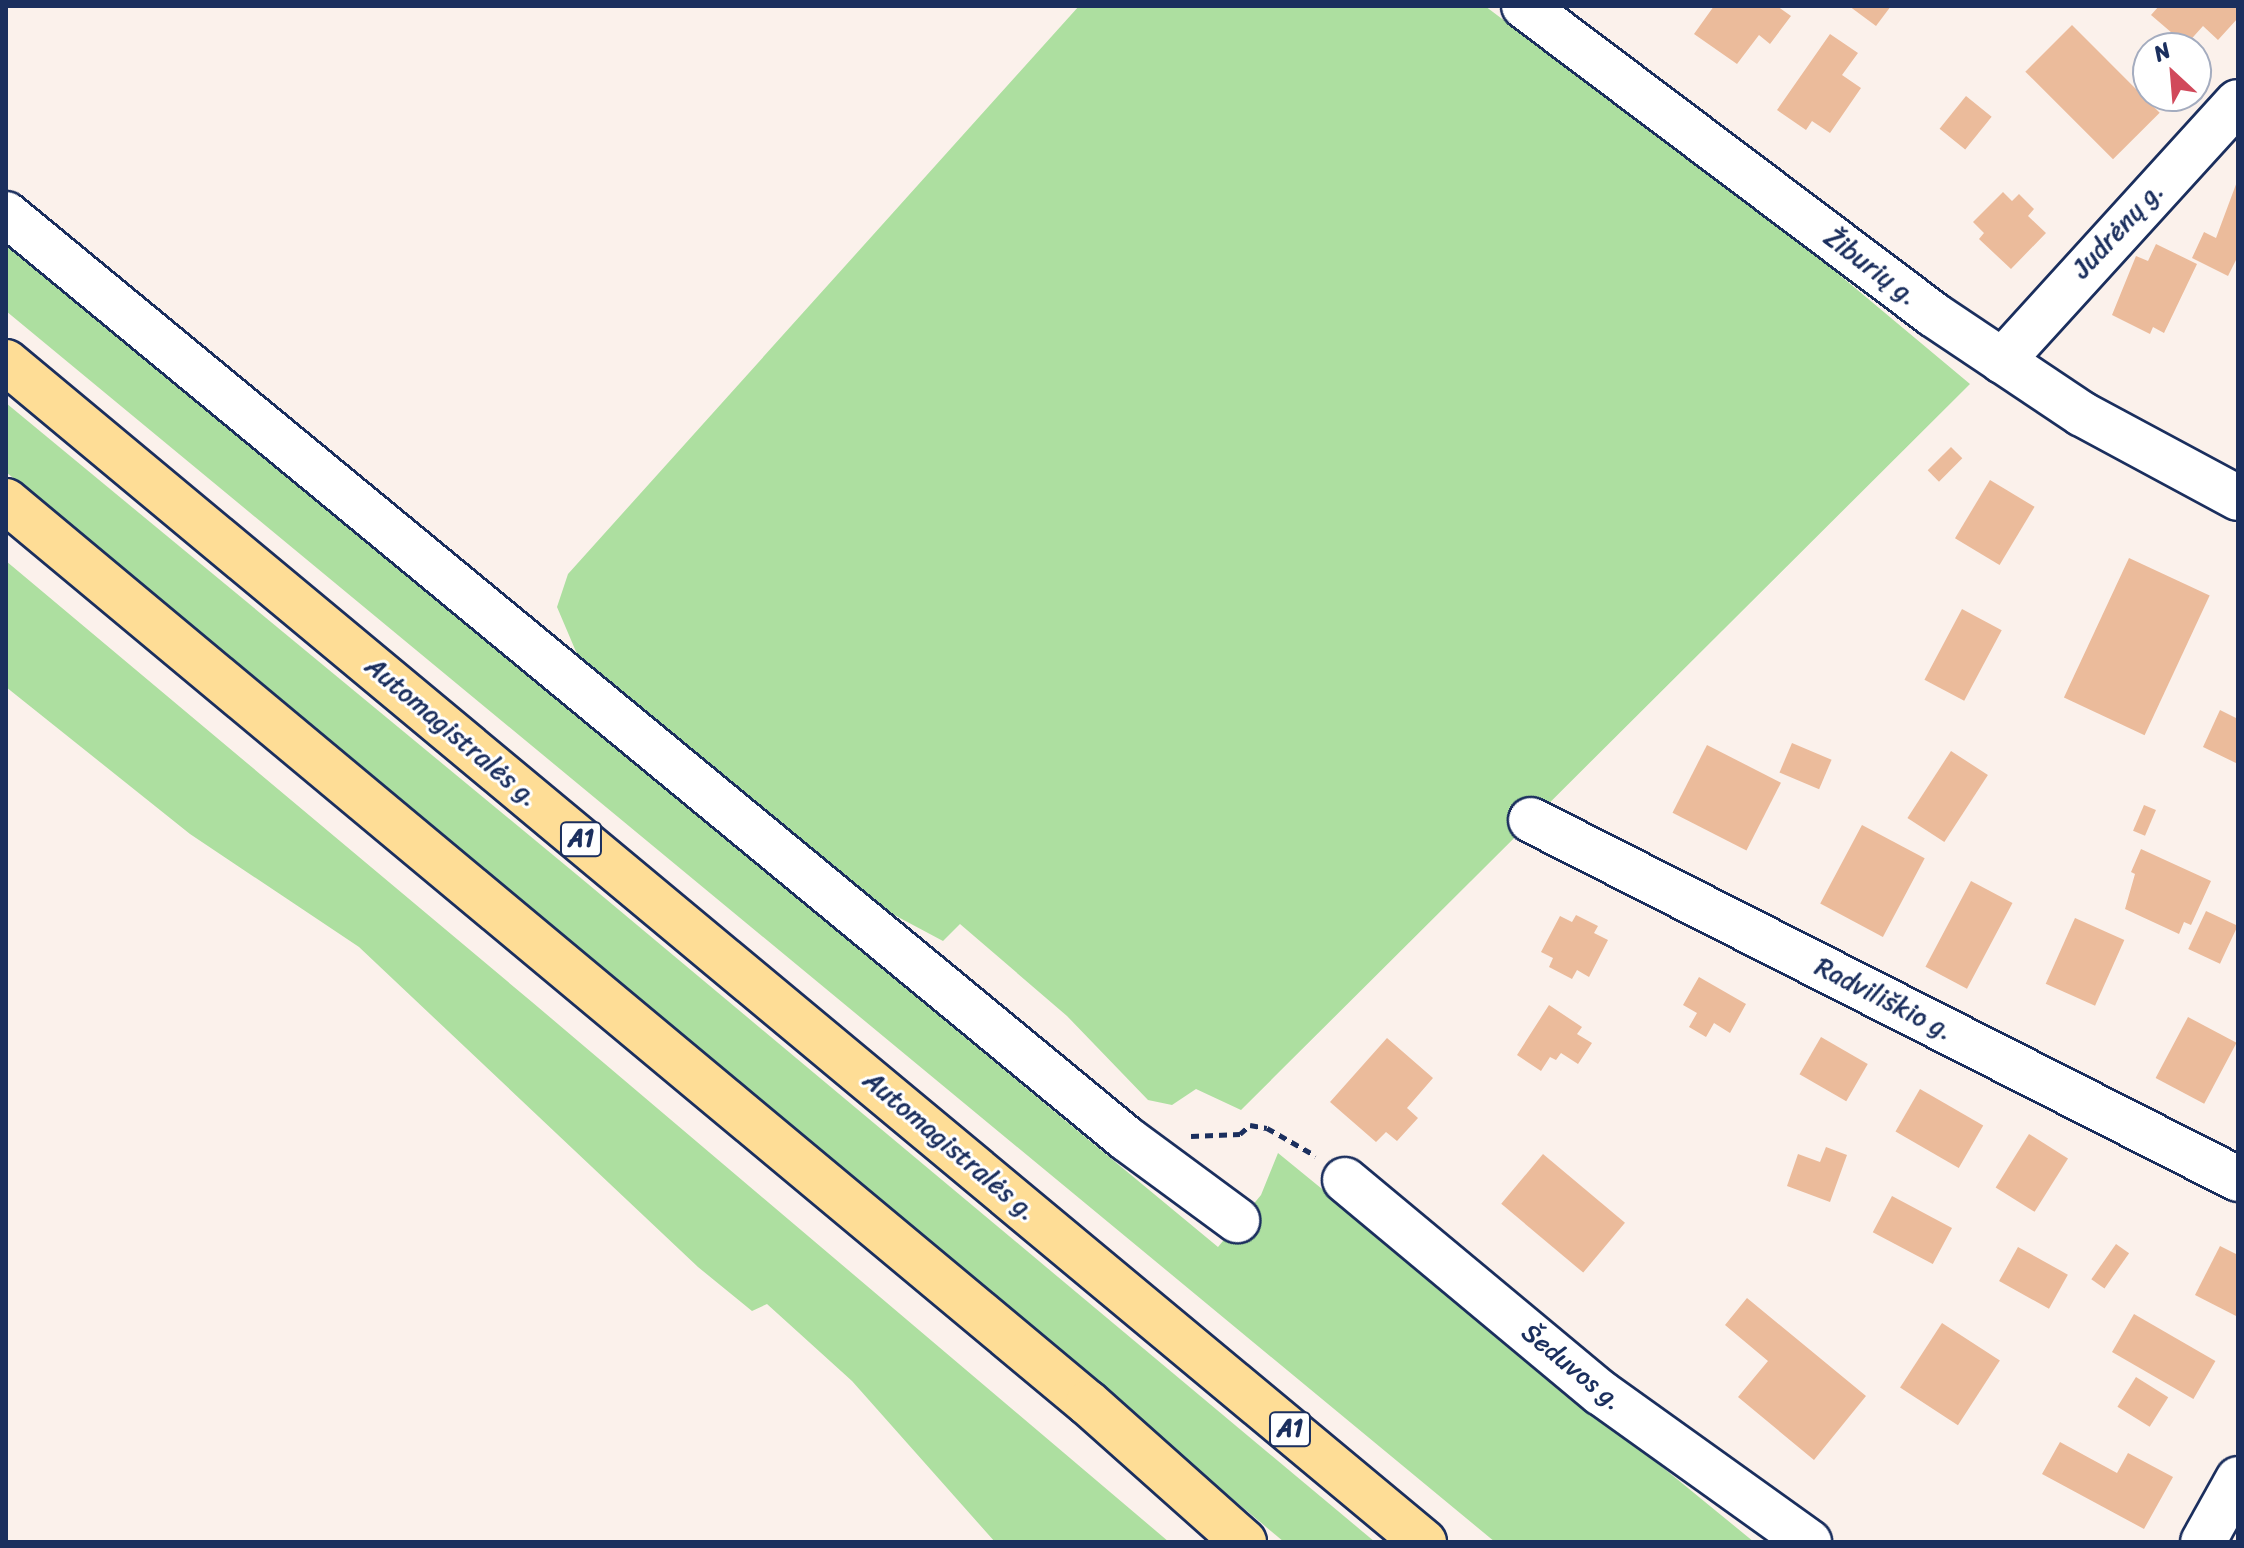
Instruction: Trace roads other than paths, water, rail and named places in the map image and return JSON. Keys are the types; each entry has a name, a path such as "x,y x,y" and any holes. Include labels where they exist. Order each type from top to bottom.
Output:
{"highway":[{"name":"Automagistralės g.","path":"6,362 1424,1542"},
{"path":"6,501 1088,1403 1244,1542"}],"street":[{"name":"Žiburių g.","path":"1524,6 2002,361 2082,414 2238,498"},
{"name":"Judrėnų g.","path":"2002,361 2238,102"},
{"path":"6,214 1127,1139 1237,1220"},
{"name":"Radviliškio g.","path":"1531,820 2238,1179"},
{"name":"Šeduvos g.","path":"1345,1180 1601,1393 1809,1542"},
{"path":"2203,1542 2238,1479"}]}
